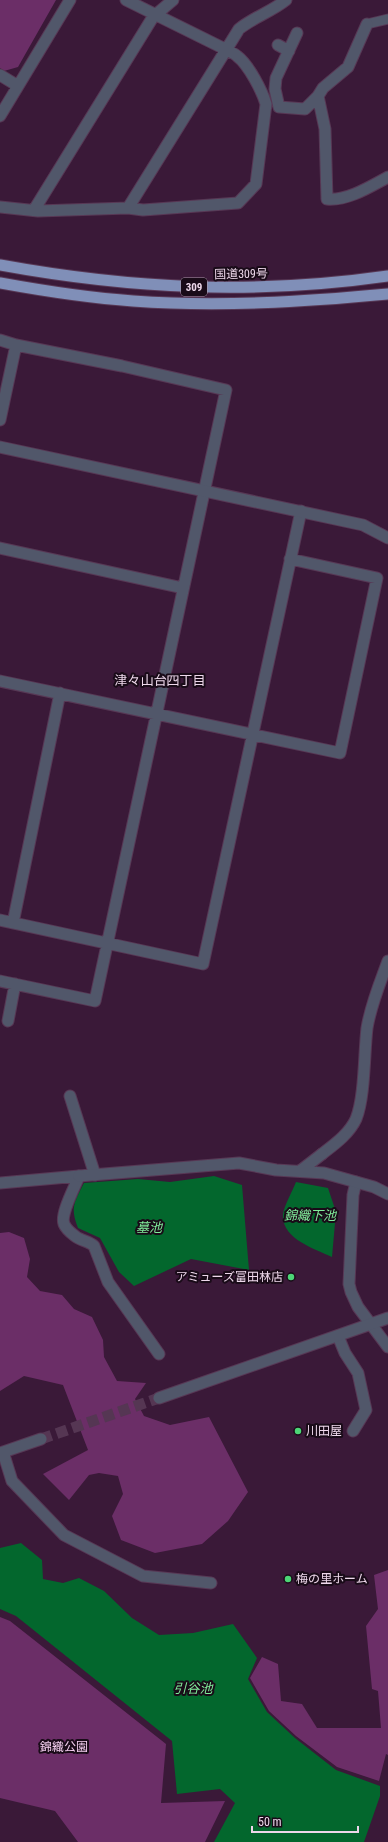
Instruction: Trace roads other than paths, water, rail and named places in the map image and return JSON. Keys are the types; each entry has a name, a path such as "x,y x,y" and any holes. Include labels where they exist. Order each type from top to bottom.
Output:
{"highway":[{"name":"国道309号","path":"0,265 68,276 155,286 201,288 307,286 388,276"},
{"name":"309","path":"0,283 46,291 132,301 215,304 276,303 388,294"}],"street":[{"path":"0,116 70,0"},
{"path":"0,207 34,210 80,211 128,208 143,210 238,203 256,184 266,113 265,100 246,66 238,56 126,0"},
{"path":"34,210 156,15 173,0"},
{"path":"128,208 239,29 249,21 274,9 286,0"},
{"path":"297,33 276,78 275,89 279,107 305,108 318,96 323,88 348,67 367,24 388,18"},
{"path":"278,45 289,51"},
{"path":"0,75 18,86"},
{"path":"318,96 325,130 327,199 344,197 370,187 388,177"},
{"path":"265,100 277,97"},
{"path":"0,340 16,345 122,366 226,390 95,1001 0,981"},
{"path":"0,420 16,345"},
{"path":"0,447 363,525 388,538"},
{"path":"0,920 203,964 301,511"},
{"path":"0,548 183,588"},
{"path":"0,680 340,753 377,578 290,559"},
{"path":"13,923 60,694"},
{"path":"300,1171 346,1134 356,1118 361,1097 368,1027 373,1002 388,961"},
{"path":"8,1021 15,984"},
{"path":"70,1096 95,1175"},
{"path":"0,1183 239,1162 276,1170 324,1173 374,1187 388,1194"},
{"path":"79,1176 63,1216 64,1224 74,1235 94,1246 108,1282 159,1354"},
{"path":"356,1182 353,1195 349,1284 358,1307 388,1347"},
{"path":"159,1398 388,1318"},
{"path":"338,1336 345,1353 358,1373 366,1410 353,1431"},
{"path":"41,1439 1,1453 12,1481 64,1535 143,1576 211,1583"}],"water":[{"name":"墓池","path":"214,1176 242,1185 249,1270 191,1259 134,1286 119,1272 100,1238 78,1228 74,1215 74,1205 84,1183 138,1179 170,1182"},
{"name":"錦織下池","path":"296,1182 328,1188 336,1212 332,1257 300,1242 287,1230 284,1223 283,1214"},
{"name":"引谷池","path":"21,1543 42,1560 43,1579 63,1583 79,1578 104,1591 132,1618 159,1635 193,1633 233,1624 257,1658 248,1679 267,1712 295,1738 336,1770 380,1786 380,1796 364,1842 214,1842 235,1803 220,1789 177,1794 172,1741 16,1616 0,1609 0,1548"}],"tunnel":[{"path":"41,1439 159,1398"}],"place":[{"name":"アミューズ富田林店","path":"291,1277"},
{"name":"川田屋","path":"298,1431"},
{"name":"梅の里ホーム","path":"288,1579"}],"district":[{"name":"津々山台四丁目","path":"160,680"}],"park label":[{"name":"錦織公園","path":"64,1747"}]}
